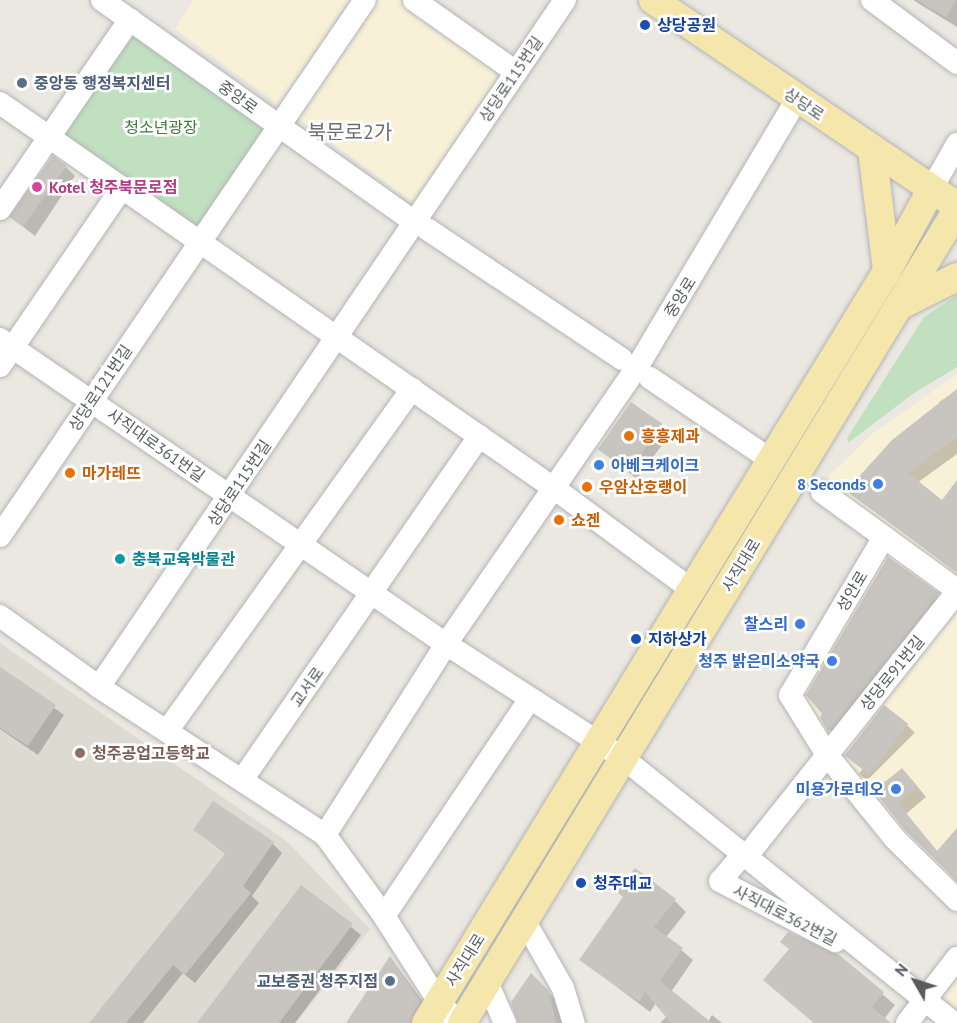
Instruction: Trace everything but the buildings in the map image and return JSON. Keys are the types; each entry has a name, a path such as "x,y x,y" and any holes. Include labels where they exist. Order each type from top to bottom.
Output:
{"main road":[{"name":"상당로","path":"653,0 957,209"},
{"path":"872,150 887,271"},
{"name":"사직대로","path":"432,1013 887,271 932,190"},
{"name":"사직대로","path":"460,1023 624,758 957,209"},
{"path":"899,306 957,277"}],"street":[{"name":"중앙로","path":"102,0 405,214"},
{"name":"상당로121번길","path":"0,536 366,0"},
{"path":"414,0 516,72"},
{"name":"상당로115번길","path":"99,687 565,0"},
{"path":"872,0 957,63"},
{"path":"0,209 47,136 130,19"},
{"name":"중앙로","path":"555,489 636,368 797,99"},
{"path":"0,103 555,489 692,590"},
{"path":"932,190 957,144"},
{"name":"사직대로361번길","path":"122,188 4,351 92,400 446,644 624,758"},
{"path":"427,229 771,460"},
{"path":"167,731 412,389"},
{"path":"371,593 479,436"},
{"path":"325,835 446,644 555,489"},
{"path":"822,492 957,591"},
{"name":"성안로","path":"828,755 790,695 884,537"},
{"name":"상당로91번길","path":"745,855 828,755 957,591"},
{"name":"교서로","path":"242,780 371,593"},
{"path":"0,616 99,687 325,835 384,916 432,1013 460,1023"},
{"path":"384,916 530,699"},
{"path":"828,755 895,840 957,900"},
{"name":"사직대로362번길","path":"624,758 954,1023"},
{"name":"사직대로362번길","path":"745,855 720,881 882,965"},
{"path":"524,920 563,988 574,1023"},
{"path":"906,1023 957,958"},
{"path":"487,982 504,1023"}],"shaded area":[{"path":"194,0 401,0 503,71 414,203 175,29"},
{"path":"957,374 957,895 915,856 794,695 886,526 823,482 872,434"},
{"name":"청주공업고등학교","path":"0,643 289,843 370,929 296,1023 0,1023"},
{"path":"957,970 957,1016 935,999"}],"green space":[{"name":"청소년광장","path":"139,30 259,113 267,132 200,236 53,135 123,37"},
{"path":"957,295 957,367 914,393 848,443 847,438 924,317"}],"place":[{"name":"상당공원","path":"645,25"},
{"name":"중앙동 행정복지센터","path":"22,83"},
{"name":"Kotel 청주북문로점","path":"37,187"},
{"name":"흥흥제과","path":"629,436"},
{"name":"아베크케이크","path":"599,465"},
{"name":"마가레뜨","path":"70,473"},
{"name":"8 Seconds","path":"878,484"},
{"name":"우암산호랭이","path":"587,487"},
{"name":"쇼겐","path":"559,520"},
{"name":"충북교육박물관","path":"120,559"},
{"name":"찰스리","path":"800,624"},
{"name":"지하상가","path":"636,639"},
{"name":"청주 밝은미소약국","path":"832,661"},
{"name":"청주공업고등학교","path":"80,753"},
{"name":"미용가로데오","path":"896,789"},
{"name":"청주대교","path":"581,883"},
{"name":"교보증권 청주지점","path":"390,981"}],"district":[{"name":"북문로2가","path":"350,132"}]}
